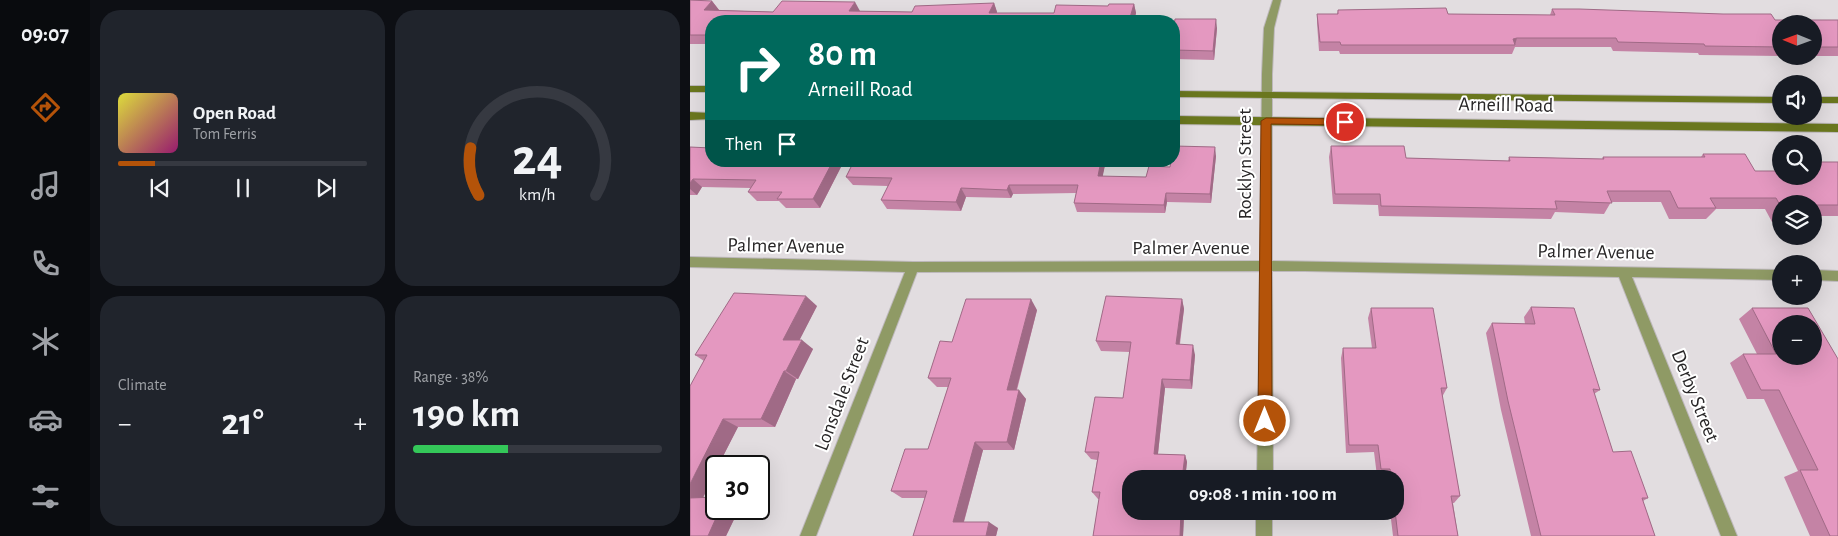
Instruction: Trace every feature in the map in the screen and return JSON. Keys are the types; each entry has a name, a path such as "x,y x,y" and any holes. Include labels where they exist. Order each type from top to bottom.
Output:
{"main road":[{"path":"690,89 705,89"},
{"name":"Arneill Road","path":"1180,94 1772,100"},
{"path":"1822,100 1838,100"},
{"path":"690,116 705,116"},
{"name":"Arneill Road","path":"1180,120 1838,128"}],"street":[{"name":"Rocklyn Street","path":"1265,470 1266,121 1269,28 1278,0"},
{"name":"Palmer Avenue","path":"690,262 913,267 1266,266 1772,275"},
{"name":"Lonsdale Street","path":"808,536 913,267"},
{"name":"Derby Street","path":"1624,272 1729,536"},
{"path":"1822,276 1838,276"},
{"path":"1264,520 1264,536"}],"building":[{"path":"690,0 712,1 704,10 773,12 782,1 855,2 849,11 912,12 915,6 994,3 989,13 1054,13 1056,5 1108,6 1109,4 1134,4 1131,15 705,15 705,35 690,35"},
{"path":"1446,8 1448,14 1555,15 1552,9 1579,9 1771,14 1772,47 1618,42 1616,38 1517,38 1513,39 1515,45 1341,45 1340,42 1320,42 1317,14 1338,14 1338,10"},
{"path":"1180,19 1216,19 1213,51 1180,50"},
{"path":"1822,20 1838,20 1838,47 1822,47"},
{"path":"1180,146 1215,147 1210,194 1166,193 1164,205 1074,203 1078,185 1009,185 1007,190 961,188 956,202 881,200 892,178 846,177 851,167 1100,167 1098,176 1146,177 1149,167 1180,167"},
{"path":"1331,146 1404,146 1406,158 1510,161 1509,157 1604,159 1603,157 1705,157 1703,154 1745,154 1755,171 1772,171 1772,185 1822,185 1822,162 1838,162 1838,205 1822,205 1822,195 1772,195 1772,198 1710,198 1716,208 1678,208 1670,191 1607,191 1612,203 1555,201 1557,209 1381,206 1380,194 1335,194"},
{"path":"690,147 705,148 705,167 830,167 813,199 777,199 782,192 748,192 756,180 693,179 690,183"},
{"path":"734,293 806,296 783,340 802,340 786,371 784,371 761,419 723,419 690,484 690,386 707,355 695,355"},
{"path":"1106,296 1182,299 1176,344 1193,345 1190,380 1162,379 1154,454 1185,455 1183,470 1122,470 1122,520 1181,520 1180,536 1093,536 1100,492 1092,492 1099,452 1085,452 1095,397 1123,398 1131,342 1096,341"},
{"path":"966,299 1031,299 1007,390 1019,390 1007,442 975,442 953,522 989,522 986,536 913,536 927,491 891,491 905,449 928,449 951,378 928,378 940,341 952,342"},
{"path":"1531,307 1574,308 1600,390 1593,389 1613,452 1631,451 1648,498 1642,498 1655,536 1541,536 1508,401 1492,323 1535,324"},
{"path":"1371,308 1433,308 1447,388 1441,388 1460,496 1451,496 1458,536 1398,536 1396,520 1404,520 1404,470 1381,469 1378,445 1349,445 1343,348 1376,348"},
{"path":"1752,308 1808,308 1812,315 1772,315 1772,346"},
{"path":"1822,332 1838,359 1838,536 1830,536 1800,470 1818,470 1779,390 1761,390 1743,354 1772,354 1772,365 1822,365"},
{"path":"705,497 705,520 715,520 708,536 690,536 690,498"}],"route":[{"path":"1265,421 1266,121 1345,122"}]}
